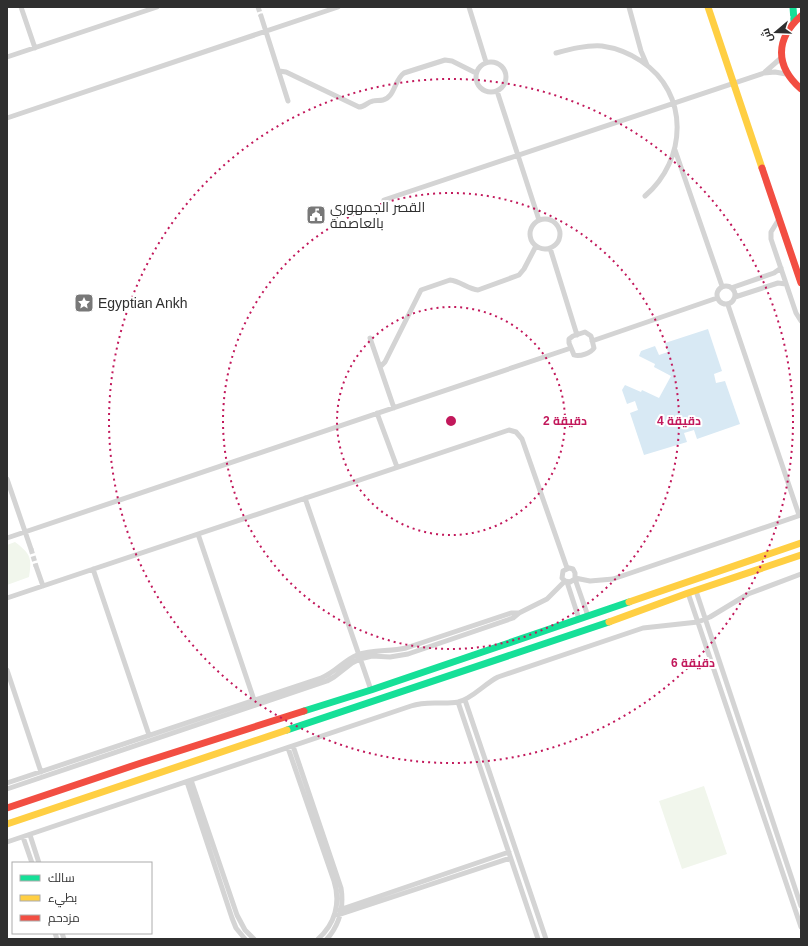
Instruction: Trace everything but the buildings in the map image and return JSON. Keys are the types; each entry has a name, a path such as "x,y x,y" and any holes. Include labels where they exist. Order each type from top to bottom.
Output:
{"street":[{"path":"21,7 35,48"},
{"path":"7,58 144,9 157,7"},
{"path":"7,118 338,7"},
{"path":"469,7 486,62"},
{"path":"629,7 647,65"},
{"path":"708,7 801,283"},
{"path":"793,7 794,21"},
{"path":"261,16 288,101"},
{"path":"801,16 794,21 784,36 781,47 781,58 786,74 801,89"},
{"path":"556,53 579,47 594,46 610,48 632,55 647,65 664,84 673,103 677,129 675,149 668,167 657,185 645,196"},
{"path":"632,55 640,46"},
{"path":"764,73 781,58"},
{"path":"279,71 286,72 358,107 364,106 372,101 383,100 389,97 400,76 404,73 440,60 450,60 476,73"},
{"path":"492,61 498,63 503,66 506,71 506,83 497,91 491,92 482,89 477,82 476,73 481,65 486,62 492,61"},
{"path":"384,200 734,82 764,73 775,72 786,74"},
{"path":"497,91 539,220"},
{"path":"675,149 722,286"},
{"path":"668,167 681,167"},
{"path":"546,219 557,225 559,229 559,240 556,245 550,248 541,249 536,246 531,238 530,232 534,224 539,220 546,219"},
{"path":"779,219 771,235 796,313 801,321"},
{"path":"380,366 385,362 421,290 454,280 473,290 478,290 514,278 522,271 536,246"},
{"path":"550,248 577,335"},
{"path":"731,288 777,272 781,268"},
{"path":"767,276 767,281 770,285"},
{"path":"735,297 770,285 778,283 786,284"},
{"path":"739,285 742,295"},
{"path":"722,286 731,288 735,297 733,302 728,305 721,304 717,298 717,291 722,286"},
{"path":"592,341 717,298"},
{"path":"575,578 590,580 613,579 800,515 728,305"},
{"path":"587,332 591,336 592,341 594,347 592,351 578,356 573,354 570,348 569,339 587,332"},
{"path":"370,338 394,408"},
{"path":"7,538 570,348"},
{"path":"377,414 397,467"},
{"path":"7,598 511,430 516,432 522,439 566,568"},
{"path":"7,479 31,549"},
{"path":"305,498 371,690"},
{"path":"198,534 254,700"},
{"path":"7,808 141,763 371,690 801,543"},
{"path":"7,824 570,636 696,590 801,555"},
{"path":"36,566 43,586"},
{"path":"566,568 571,568 576,575 575,578 588,616"},
{"path":"566,568 562,573 562,578 566,582 579,619"},
{"path":"93,569 149,735"},
{"path":"7,842 417,704 428,702 458,702 464,700 485,684 498,677 643,628 698,622 748,594 801,574"},
{"path":"7,783 324,677 350,659 370,652 391,651 406,648 511,613 519,613 547,599 566,582 572,582 575,578"},
{"path":"696,590 801,906"},
{"path":"688,593 801,927"},
{"path":"477,654 481,665"},
{"path":"7,789 323,682 334,677 360,656"},
{"path":"7,670 41,772"},
{"path":"403,679 406,690"},
{"path":"464,700 546,939"},
{"path":"458,702 538,939"},
{"path":"290,747 336,887 338,912 334,930 327,939"},
{"path":"189,781 237,915 252,939"},
{"path":"189,781 232,918 236,928 245,939"},
{"path":"30,835 39,862"},
{"path":"23,837 32,862"},
{"path":"318,939 329,927 338,912 510,855"}],"shaded area":[{"path":"15,542 27,553 29,557 29,577 7,585 7,545"},
{"path":"704,786 727,854 682,869 659,801"}],"water":[{"path":"708,329 722,371 714,374 716,383 725,381 740,424 697,439 694,430 684,433 687,442 644,455 630,413 638,410 635,401 627,404 622,390 625,385 641,392 642,390 659,398 671,376 654,367 655,364 639,356 641,351 655,346 659,355 668,352 665,343"}],"tunnel":[{"path":"258,7 261,16"},
{"path":"31,549 36,566"}],"traffic: fast":[{"path":"793,7 794,21"},
{"path":"304,711 371,690 629,602"},
{"path":"287,730 609,622"}],"traffic: slow":[{"path":"708,7 762,168"},
{"path":"629,602 801,543"},
{"path":"609,622 688,593 801,555"},
{"path":"7,824 287,730"}],"traffic: jam":[{"path":"801,16 786,34 782,52 786,71 801,89"},
{"path":"762,168 801,283"},
{"path":"7,808 304,711"}],"place":[{"name":"القصر الجمهوري بالعاصمة","path":"316,215"},
{"name":"Egyptian Ankh","path":"84,303"}]}
